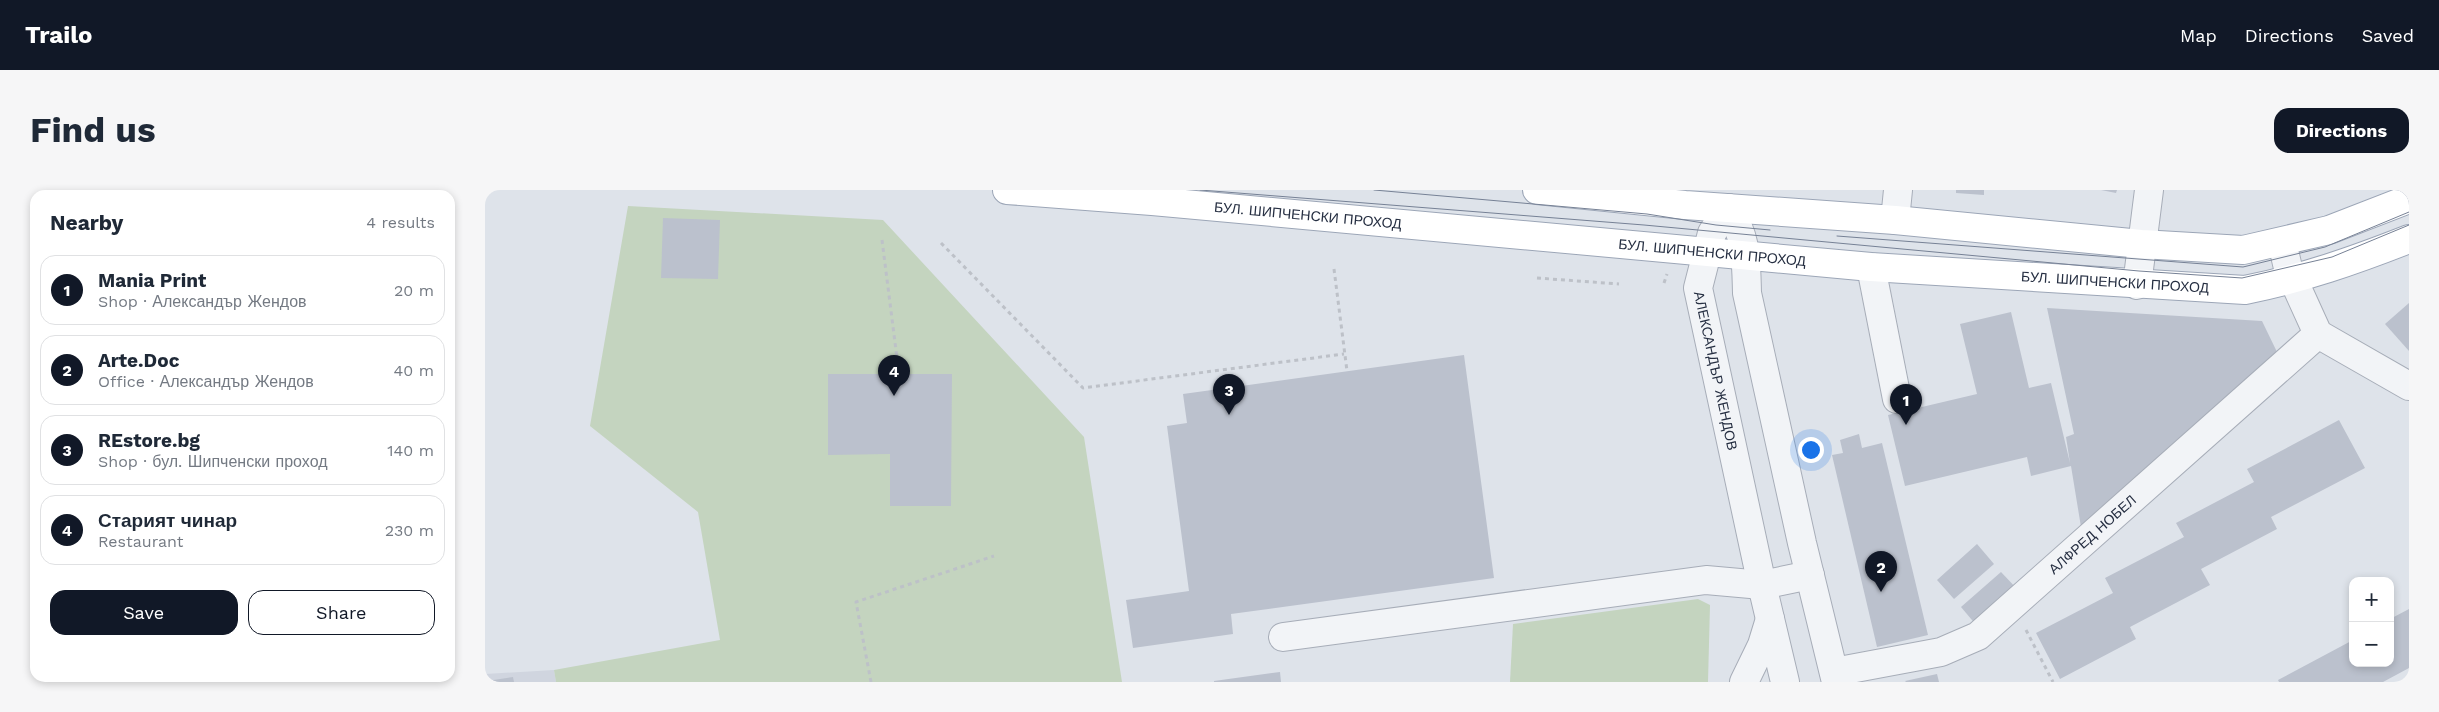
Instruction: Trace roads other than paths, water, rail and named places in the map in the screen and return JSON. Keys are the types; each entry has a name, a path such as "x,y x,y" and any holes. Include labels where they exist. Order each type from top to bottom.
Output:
{"main road":[{"name":"БУЛ. ШИПЧЕНСКИ ПРОХОД","path":"1007,190 1152,200 1746,257 2137,285 2245,290 2294,280 2342,266 2409,239"},
{"path":"1537,190 1728,199 1895,220 2141,244 2243,250 2329,230 2409,199"}],"street":[{"path":"1895,220 1898,190"},
{"path":"2137,285 2149,190"},
{"name":"АЛЕКСАНДЪР ЖЕНДОВ","path":"1728,199 1706,252 1698,288 1762,586 1785,682"},
{"path":"1728,199 1740,227 1746,257 1747,293 1810,575 1835,677"},
{"path":"2282,242 2294,280 2318,334 2409,386"},
{"path":"1871,267 1897,399"},
{"name":"АЛФРЕД НОБЕЛ","path":"1835,677 1941,652 1978,636 2318,334"},
{"path":"1283,637 1706,580 1762,586 1810,575"},
{"path":"1744,682 1762,645 1770,619"}],"tram line":[{"path":"1200,190 1644,225 2139,271 2242,278 2332,257 2409,225"},
{"path":"1374,190 1647,214 1716,225 1770,230"},
{"path":"1837,236 2243,267 2325,247 2409,212"}],"place":[{"name":"Старият чинар","path":"894,396"},
{"name":"REstore.bg","path":"1229,415"},
{"name":"Mania Print","path":"1906,425"},
{"name":"Arte.Doc","path":"1881,592"}]}
